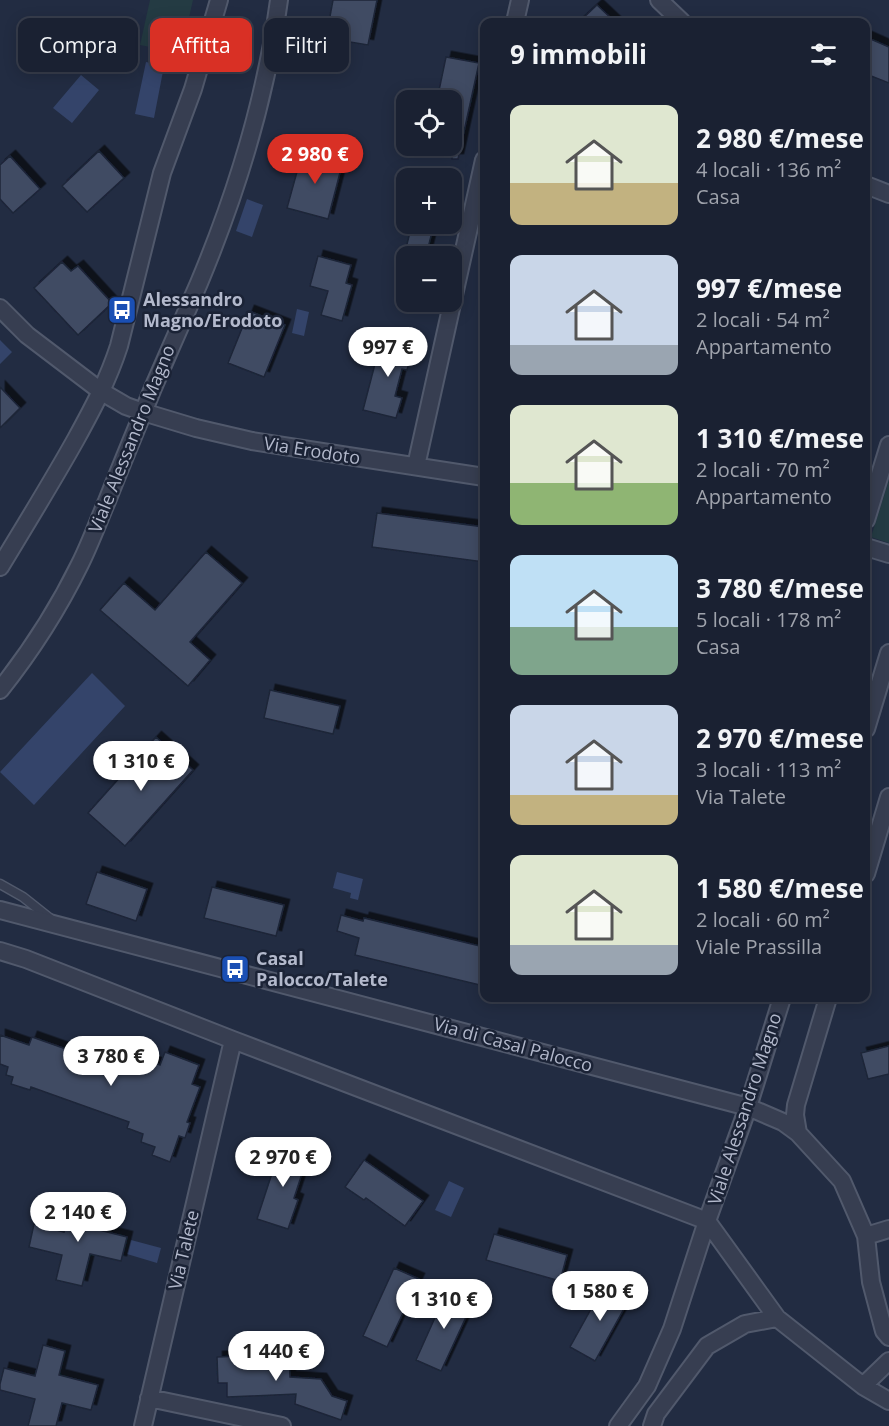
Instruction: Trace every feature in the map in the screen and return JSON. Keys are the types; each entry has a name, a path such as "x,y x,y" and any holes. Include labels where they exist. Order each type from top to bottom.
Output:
{"street":[{"path":"0,567 63,463 102,392 119,346 162,173 193,89 219,0"},
{"name":"Viale Alessandro Magno","path":"0,690 28,654 81,564 170,346 199,283 238,179 250,139 267,76 279,0"},
{"path":"516,18 520,0"},
{"path":"659,0 678,18"},
{"path":"416,466 480,178"},
{"path":"870,186 889,194"},
{"path":"0,308 27,335 102,392"},
{"name":"Via Erodoto","path":"102,392 126,406 143,412 246,440 480,476"},
{"path":"870,507 889,445"},
{"path":"870,548 889,554"},
{"path":"870,716 889,653"},
{"path":"870,861 889,797"},
{"name":"Via di Casal Palocco","path":"0,910 748,1107 783,1122 798,1133 842,1181 866,1236 871,1282 884,1331 889,1337"},
{"path":"0,951 26,959 707,1221 777,1318 863,1386 889,1401"},
{"name":"Viale Alessandro Magno","path":"618,1426 647,1386 672,1329 707,1221 748,1107 781,1002"},
{"path":"798,1133 796,1105 827,1002"},
{"name":"Via Talete","path":"143,1426 233,1040"},
{"path":"866,1236 889,1229"},
{"path":"652,1426 656,1414 707,1346 745,1324 777,1318"},
{"path":"863,1386 889,1361"},
{"path":"149,1398 282,1426"}],"lane":[{"path":"0,885 23,897 59,926"}],"shaded area":[{"path":"150,0 193,0 189,18 150,18 150,47 140,45"},
{"path":"889,480 889,543 871,537"}],"water":[{"path":"146,62 150,63 150,72 163,72 154,118 135,114"},
{"path":"81,75 99,90 72,123 53,108"},
{"path":"247,199 263,205 252,237 236,231"},
{"path":"297,309 309,312 304,336 292,333"},
{"path":"0,340 12,352 0,364"},
{"path":"92,673 125,706 34,805 0,772"},
{"path":"337,872 363,879 358,900 350,898 351,893 333,888"},
{"path":"449,1181 464,1188 451,1217 435,1210"},
{"path":"131,1240 161,1248 157,1263 127,1254"}],"building":[{"path":"333,0 377,0 368,45 349,42 349,18 330,18"},
{"path":"597,5 611,18 583,18"},
{"path":"870,39 889,47 889,83 870,76"},
{"path":"446,57 479,63 462,141 462,90 439,90"},
{"path":"303,150 343,161 328,219 287,208"},
{"path":"99,151 124,178 87,212 62,186"},
{"path":"10,156 40,189 13,213 0,199 0,165"},
{"path":"410,234 432,234 428,246 406,246"},
{"path":"318,256 351,265 346,283 352,285 342,321 321,315 328,291 310,286"},
{"path":"62,262 71,271 78,266 112,303 78,335 34,288"},
{"path":"249,311 285,325 264,377 228,363"},
{"path":"382,337 414,346 407,370 402,369 395,396 402,398 396,418 363,410"},
{"path":"0,387 20,408 0,428"},
{"path":"377,513 480,526 480,561 372,547"},
{"path":"206,552 242,583 190,642 210,660 188,686 100,610 124,583 155,610"},
{"path":"270,690 340,706 333,734 264,718"},
{"path":"156,737 193,770 125,846 88,813"},
{"path":"97,872 147,889 136,921 86,904"},
{"path":"212,887 284,905 276,936 204,918"},
{"path":"341,915 363,921 364,918 480,946 480,985 355,955 359,938 337,931"},
{"path":"0,1035 29,1045 32,1037 100,1061 103,1053 149,1070 153,1062 160,1065 165,1052 199,1065 192,1084 200,1087 187,1122 190,1123 185,1138 179,1136 170,1162 152,1155 155,1147 141,1142 143,1134 127,1128 129,1122 31,1087 30,1090 11,1084 13,1077 6,1075 8,1067 0,1064"},
{"path":"889,1046 889,1074 868,1079 861,1053"},
{"path":"281,1146 308,1155 294,1198 298,1200 288,1229 257,1219"},
{"path":"364,1160 423,1201 405,1226 366,1198 364,1200 345,1187"},
{"path":"71,1200 97,1206 91,1228 127,1237 121,1261 90,1254 82,1286 56,1280 62,1255 29,1247 34,1224 64,1232"},
{"path":"494,1234 567,1255 560,1281 486,1260"},
{"path":"394,1268 419,1279 387,1347 363,1336"},
{"path":"606,1282 631,1296 595,1361 570,1347"},
{"path":"446,1289 473,1302 441,1371 416,1360"},
{"path":"43,1345 65,1351 59,1375 98,1385 91,1410 62,1403 56,1426 28,1426 35,1399 0,1390 0,1384 4,1368 35,1376"},
{"path":"289,1354 290,1377 321,1379 332,1396 347,1401 341,1420 295,1404 296,1394 227,1397 227,1383 218,1383 217,1357"}],"place":[{"name":"Alessandro Magno/Erodoto","path":"122,310"},
{"name":"Casal Palocco/Talete","path":"235,969"}]}
